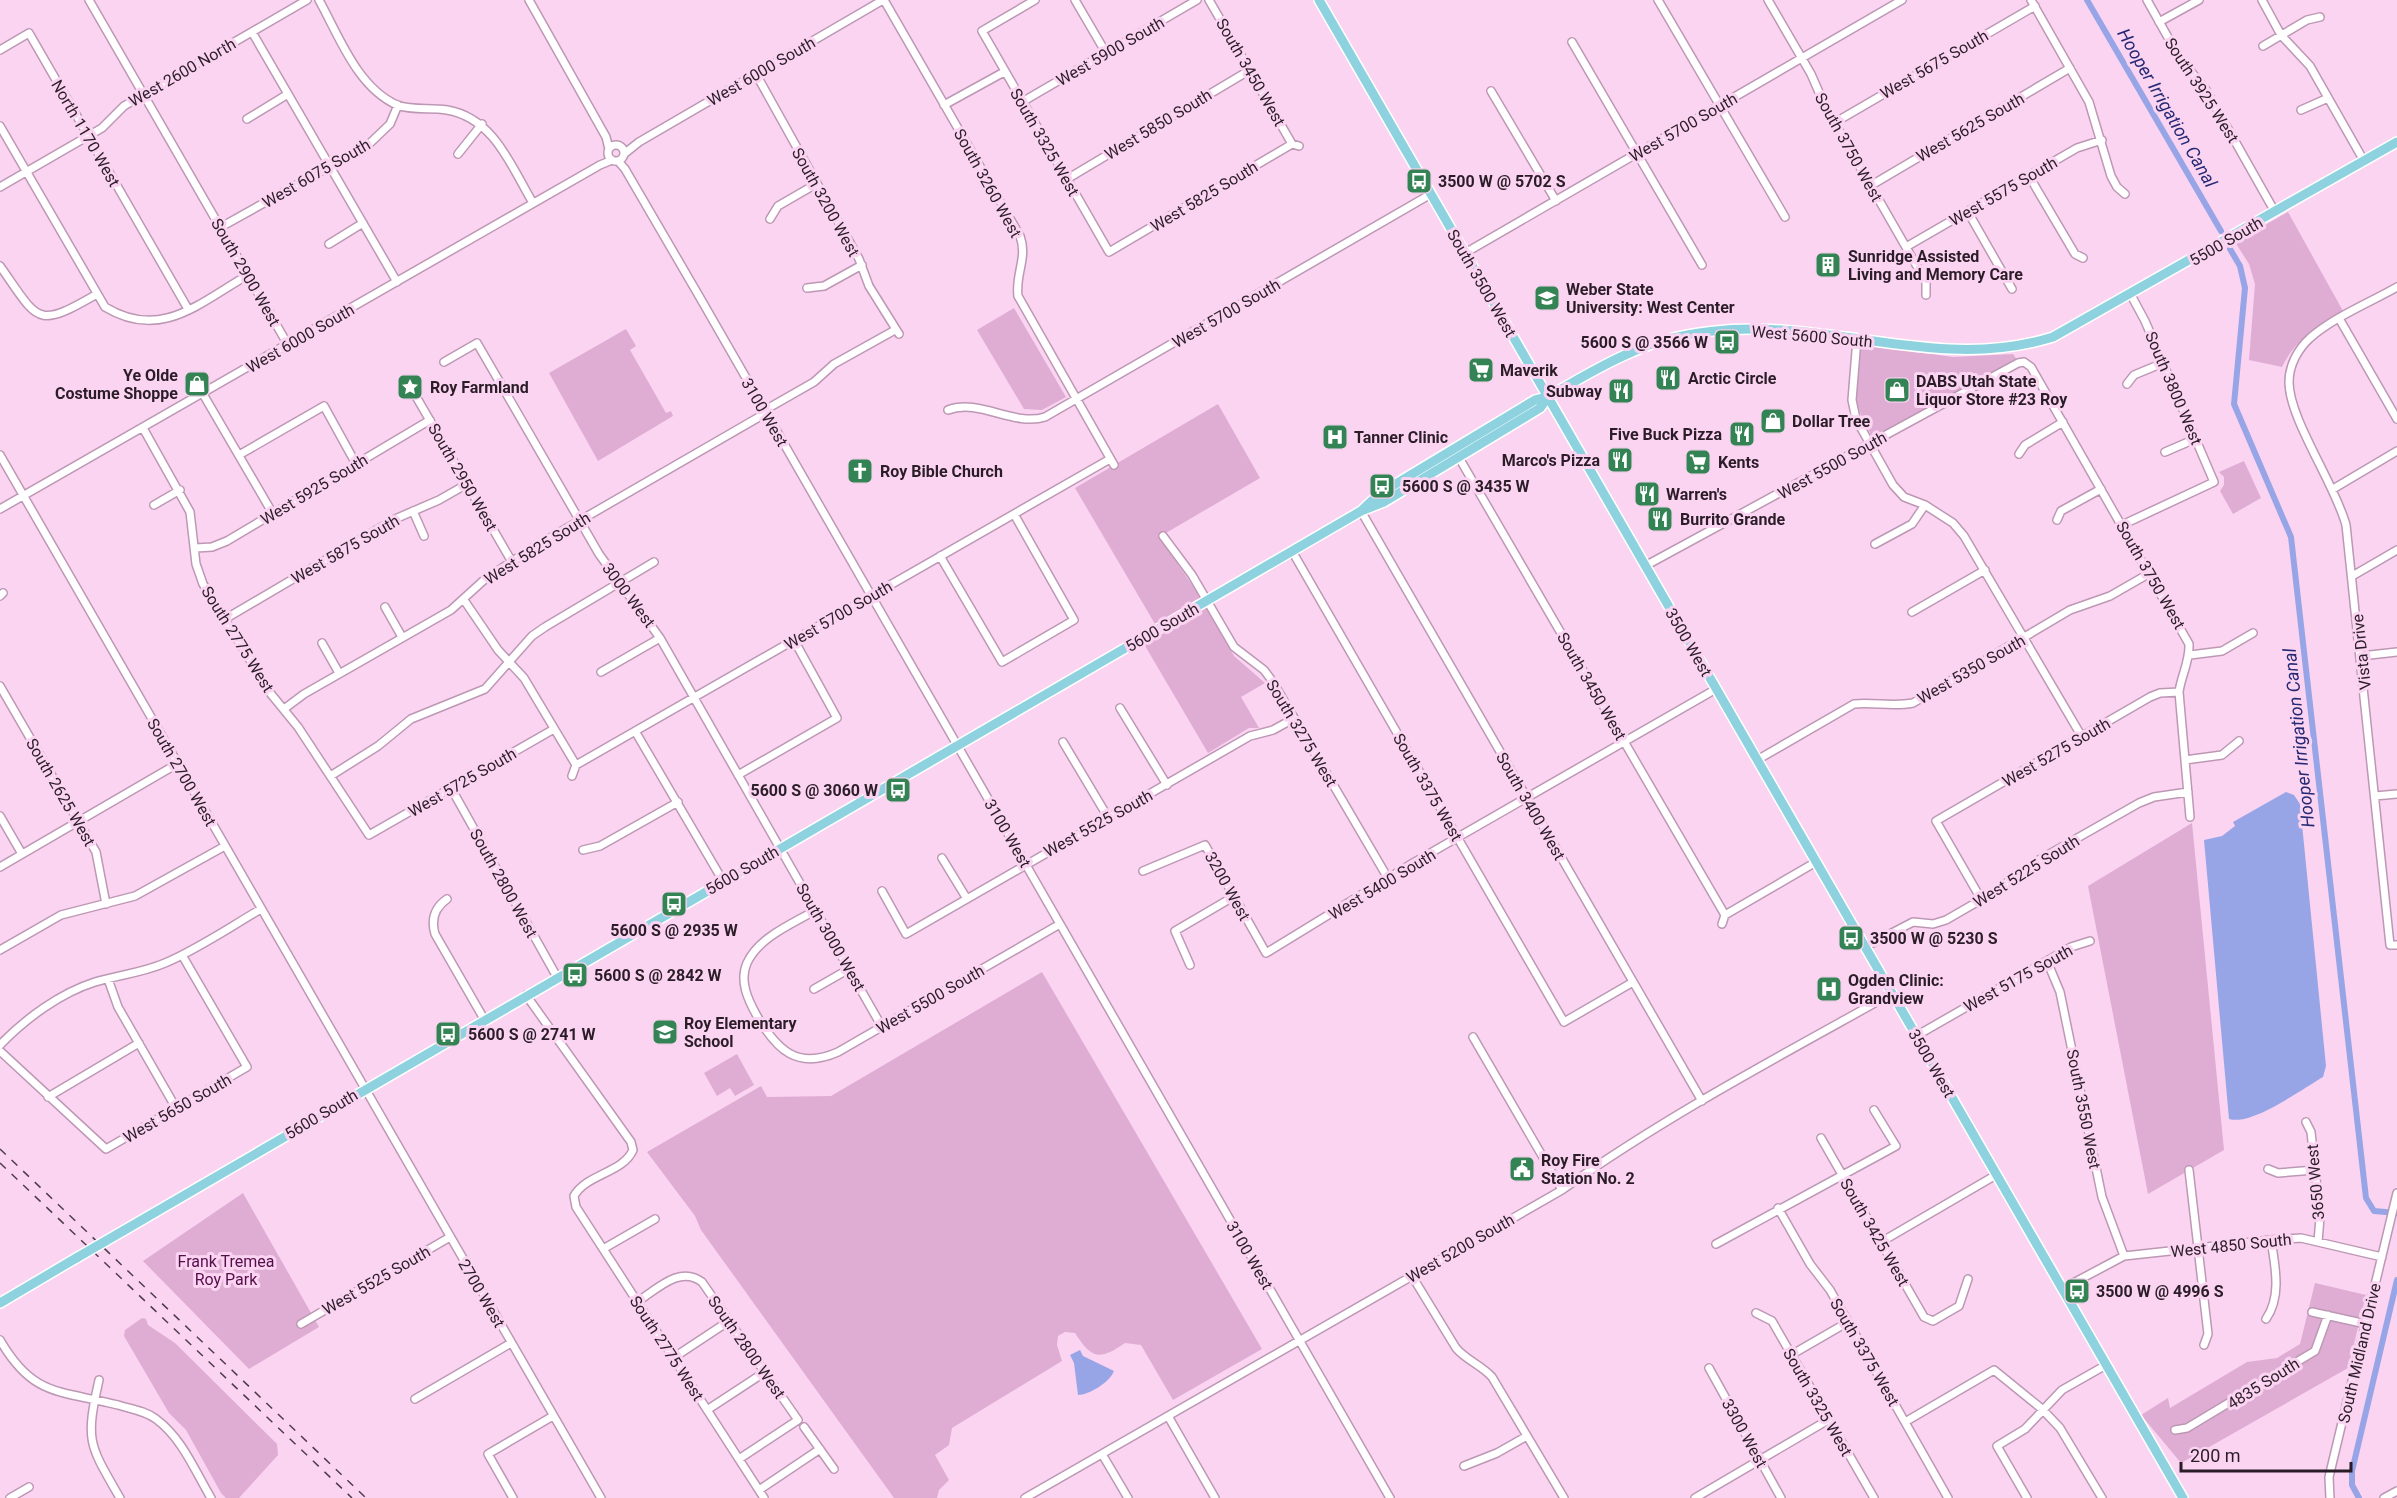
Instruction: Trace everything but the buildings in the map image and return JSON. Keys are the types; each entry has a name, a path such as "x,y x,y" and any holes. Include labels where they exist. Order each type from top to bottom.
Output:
{"main road":[{"name":"South 3500 West","path":"1318,0 1646,566"},
{"name":"5500 South","path":"2053,337 2131,295 2397,142"},
{"name":"West 5600 South","path":"1548,397 1632,352 1682,337 1721,331 1757,329 1958,350 1996,350 2053,337"},
{"name":"5600 South","path":"1361,511 1384,502 1540,408 1548,397"},
{"name":"5600 South","path":"0,1303 526,994 1361,511 1389,489 1535,400 1548,397"},
{"name":"3500 West","path":"1646,566 2183,1498"}],"street":[{"name":"South 2900 West","path":"89,0 288,345"},
{"name":"West 2600 North","path":"0,187 102,128 124,106 142,95 308,0"},
{"path":"319,0 357,69 383,96 398,105 462,112 482,124 496,140 533,203"},
{"path":"529,0 617,154"},
{"name":"West 6000 South","path":"0,509 884,0"},
{"name":"South 3260 West","path":"884,0 1020,236 1024,253 1017,278 1018,296 1112,462"},
{"name":"South 3325 West","path":"1035,0 981,31 1109,252"},
{"path":"1076,0 1106,53"},
{"name":"West 5900 South","path":"1022,102 1197,0"},
{"name":"South 3450 West","path":"1209,0 1296,145"},
{"path":"1658,0 1785,217"},
{"name":"South 3750 West","path":"1768,0 1802,58 1834,123 1926,282 1926,295"},
{"name":"West 5700 South","path":"1465,253 1902,0"},
{"name":"South 3925 West","path":"2147,0 2179,57 2206,90 2275,212"},
{"path":"2160,22 2199,0"},
{"path":"2262,0 2282,35 2310,66 2364,161"},
{"path":"2033,3 2090,102 2111,176 2117,187 2126,194"},
{"name":"West 5675 South","path":"1834,123 2033,3"},
{"path":"2263,46 2307,20 2320,17"},
{"path":"252,32 397,282"},
{"name":"North 1170 West","path":"0,51 29,33 188,309"},
{"path":"1572,42 1702,266"},
{"name":"West 5625 South","path":"1870,186 2070,68"},
{"name":"West 5850 South","path":"1067,178 1250,70"},
{"path":"944,105 1004,72"},
{"name":"South 3200 West","path":"756,74 861,265 869,286 897,332"},
{"path":"1491,91 1556,201"},
{"path":"247,119 288,94"},
{"path":"2301,110 2328,98"},
{"name":"West 6075 South","path":"221,227 381,135 390,124 398,105"},
{"path":"458,154 482,124"},
{"path":"0,126 105,307 121,317 140,322 157,322 188,309 248,275"},
{"name":"West 5575 South","path":"1906,248 2077,148 2102,140"},
{"name":"West 5825 South","path":"1109,252 1296,145"},
{"name":"3100 West","path":"617,154 1390,1498"},
{"path":"2029,176 2075,254 2083,258"},
{"path":"770,219 778,206 816,184"},
{"name":"West 5700 South","path":"948,410 960,405 1039,419 1076,400 1431,194"},
{"path":"1968,212 2012,289"},
{"path":"329,244 363,223"},
{"path":"807,288 824,286 861,265"},
{"path":"0,266 35,312 48,318 61,315 97,294"},
{"path":"2397,287 2340,320 2397,419"},
{"name":"South 3800 West","path":"2122,525 2214,482 2131,295"},
{"name":"Vista Drive","path":"2340,320 2311,338 2301,348 2290,371 2290,393 2293,406 2333,489 2346,525 2354,575 2375,796 2393,945"},
{"name":"West 5825 South","path":"284,709 304,693 464,600 484,580 512,562 814,382 834,364 897,332"},
{"path":"1857,339 1852,400 1856,419 1893,485 1904,496 1953,523 1964,536 2082,736"},
{"name":"3000 West","path":"444,362 477,343 579,521 618,584 646,615 660,638 780,848"},
{"name":"South 3750 West","path":"2018,363 2025,362 2031,367 2184,633 2190,655"},
{"name":"West 5500 South","path":"1646,566 2018,363"},
{"path":"2127,384 2134,375 2163,363"},
{"name":"South 2950 West","path":"414,393 512,562"},
{"path":"203,394 273,514"},
{"path":"239,455 324,406 356,464"},
{"name":"West 5925 South","path":"196,548 212,547 227,541 430,420"},
{"path":"2019,454 2025,445 2063,422"},
{"name":"South 2775 West","path":"143,428 180,490 190,512 199,575 271,694 332,775 369,835"},
{"path":"2165,452 2195,439"},
{"path":"2333,489 2397,451"},
{"name":"South 2700 West","path":"0,455 364,1089"},
{"name":"South 3450 West","path":"1458,456 1725,915"},
{"name":"West 5700 South","path":"576,765 1014,514 1112,462"},
{"name":"West 5875 South","path":"225,619 395,519 467,484"},
{"path":"2057,520 2061,511 2101,489"},
{"path":"154,505 180,490"},
{"path":"1875,544 1912,524 1924,505"},
{"path":"413,511 424,536"},
{"name":"South 3400 West","path":"1361,511 1702,1101"},
{"path":"940,556 1002,662 1074,620 1014,514"},
{"name":"South 3275 West","path":"1163,536 1207,600 1234,647 1264,670 1274,682 1293,719 1389,880"},
{"path":"2354,575 2397,550"},
{"name":"South 3375 West","path":"1292,551 1564,1022 1633,982"},
{"path":"332,775 378,746 411,719 485,689 532,636 654,562"},
{"path":"1912,612 1985,570"},
{"name":"West 5350 South","path":"1757,760 1854,704 1868,702 1898,706 1913,703 2070,610 2110,596 2150,573"},
{"path":"464,600 510,663 524,678 576,765 572,777"},
{"path":"385,607 402,637"},
{"path":"2190,817 2179,692 2180,678 2190,655 2222,651 2253,633"},
{"path":"601,672 660,638"},
{"path":"738,775 837,718 794,640"},
{"path":"322,643 339,673"},
{"path":"2361,656 2397,652"},
{"name":"South 2625 West","path":"0,686 96,852 106,904"},
{"name":"West 5400 South","path":"1266,953 1457,838 1716,689"},
{"name":"West 5275 South","path":"1981,899 1936,821 2150,697 2160,693 2179,692"},
{"path":"1120,708 1167,785"},
{"name":"West 5525 South","path":"882,891 906,934 1250,736 1273,730 1293,719"},
{"name":"West 5725 South","path":"369,835 554,729"},
{"path":"635,731 723,881"},
{"path":"2185,760 2222,755 2239,741"},
{"path":"1063,742 1108,819"},
{"path":"0,867 177,764"},
{"name":"South 2800 West","path":"451,788 557,977"},
{"name":"West 5225 South","path":"1865,947 1913,922 1933,924 1946,920 2037,861 2139,803 2154,797 2188,792"},
{"path":"2375,796 2397,794"},
{"path":"583,850 600,846 678,802"},
{"path":"0,816 22,854"},
{"name":"3200 West","path":"1143,871 1204,845 1266,953"},
{"path":"0,950 61,915 135,896 225,846"},
{"name":"South 3000 West","path":"780,848 882,1027"},
{"path":"942,858 967,899"},
{"path":"1722,924 1725,915 1816,862"},
{"path":"1190,965 1175,931 1233,897"},
{"path":"447,899 435,913 433,925 435,934 484,1019"},
{"path":"0,1045 32,1016 75,991 108,979 145,971 182,955 261,909"},
{"name":"West 5500 South","path":"816,910 764,941 748,962 744,980 751,1005 778,1047 797,1057 812,1060 825,1058 882,1027 1060,924"},
{"name":"West 5175 South","path":"1916,1036 2071,947 2090,941"},
{"name":"West 5650 South","path":"48,1097 106,1149 247,1066 182,955"},
{"name":"South 3550 West","path":"2047,961 2060,992 2102,1197 2124,1256"},
{"path":"814,989 849,969"},
{"path":"108,979 112,995 176,1108"},
{"name":"South 2775 West","path":"526,994 631,1142 633,1150 626,1160 579,1187 574,1196 576,1207 764,1498"},
{"name":"West 5200 South","path":"1025,1498 1562,1190 1611,1155 1892,994"},
{"path":"1473,1037 1562,1190"},
{"path":"0,1051 48,1097 138,1043"},
{"name":"2700 West","path":"364,1089 601,1498"},
{"path":"1716,1244 1778,1208 1896,1146 1874,1110"},
{"name":"3650 West","path":"2306,1122 2311,1132 2320,1217 2318,1242"},
{"name":"South 3425 West","path":"1821,1138 1924,1317 1933,1321 1959,1306 1968,1279"},
{"path":"2268,1169 2278,1173 2315,1170"},
{"path":"2188,1170 2208,1334 2204,1345"},
{"path":"1881,1242 1996,1174"},
{"name":"South Midland Drive","path":"2330,1498 2329,1477 2397,1193"},
{"name":"South 3375 West","path":"1778,1208 1848,1322 1948,1498"},
{"path":"603,1249 655,1219"},
{"name":"West 5525 South","path":"301,1324 450,1237"},
{"name":"West 4850 South","path":"2124,1256 2301,1238 2382,1257"},
{"path":"2266,1319 2273,1309 2277,1283 2271,1240"},
{"path":"2062,1289 2124,1256"},
{"name":"South 2800 West","path":"637,1302 677,1276 695,1276 702,1282 798,1420 739,1459"},
{"path":"1412,1276 1456,1348 1464,1358 1483,1368 1492,1377 1564,1498"},
{"path":"2312,1312 2366,1324"},
{"name":"South 3325 West","path":"1756,1313 1772,1321 1874,1498"},
{"name":"4835 South","path":"2175,1430 2187,1428 2206,1418 2315,1351 2328,1316"},
{"path":"673,1358 729,1321"},
{"path":"1791,1355 1848,1322"},
{"path":"0,1340 14,1363 32,1380 60,1392 133,1409 156,1419 179,1443 211,1498"},
{"path":"415,1399 511,1343"},
{"path":"2027,1498 1997,1446 2025,1429 2062,1390 2106,1365"},
{"name":"3300 West","path":"1709,1368 1781,1498"},
{"path":"1905,1422 1994,1370 2042,1409 2060,1428 2102,1498"},
{"path":"707,1410 765,1372"},
{"path":"99,1380 90,1437 94,1454 120,1498"},
{"path":"513,1498 488,1454 553,1416"},
{"path":"1168,1416 1215,1498"},
{"path":"1695,1498 1828,1420"},
{"path":"804,1427 834,1469"},
{"path":"1464,1466 1497,1454 1527,1436"},
{"path":"759,1490 820,1449"},
{"path":"1102,1454 1128,1498"},
{"path":"10,1498 29,1487"},
{"path":"1039,1490 1043,1498"},
{"path":"2384,1498 2397,1491"}],"green space":[{"path":"2288,212 2343,311 2300,341 2282,367 2249,360 2255,284 2249,264 2235,242"},
{"path":"1014,308 1066,397 1042,410 1024,409 977,330"},
{"path":"626,329 636,346 630,350 666,413 671,411 673,416 598,461 549,373"},
{"path":"1859,344 1953,357 2013,354 2017,360 1875,442 1861,415 1855,394"},
{"path":"1218,404 1260,478 1159,537 1201,598 1155,624 1075,488"},
{"path":"2244,461 2261,498 2233,514 2220,491 2224,485 2224,477 2219,472"},
{"path":"1206,608 1234,656 1265,683 1241,697 1259,728 1249,728 1208,753 1144,644"},
{"path":"2192,823 2224,1150 2148,1194 2088,886"},
{"path":"1042,972 1262,1349 1173,1400 1141,1345 1125,1343 1109,1353 1097,1355 1086,1348 1075,1333 1065,1332 1058,1336 1057,1345 1062,1361 952,1428 949,1445 935,1455 949,1480 939,1490 937,1498 894,1498 701,1230 695,1216 647,1152 761,1086 767,1097 831,1096"},
{"path":"737,1054 754,1085 735,1096 730,1088 717,1096 704,1073"},
{"name":"Frank Tremea Roy Park","path":"243,1193 319,1327 249,1369 143,1261"},
{"path":"2315,1283 2366,1295 2348,1368 2181,1463 2141,1415 2168,1398 2170,1408 2247,1362 2277,1358 2300,1344"},
{"path":"142,1318 146,1319 148,1325 175,1343 277,1444 278,1455 239,1498 226,1498 221,1493 186,1430 169,1413 124,1336 125,1330"}],"water":[{"path":"2286,792 2294,795 2300,804 2326,1066 2323,1077 2277,1105 2250,1117 2239,1120 2229,1119 2204,840 2222,836 2235,826 2233,822"},
{"path":"1080,1350 1083,1356 1114,1371 1099,1387 1078,1395 1074,1363 1070,1355"}],"waterway":[{"name":"Hooper Irrigation Canal","path":"2087,0 2221,231"},
{"name":"Hooper Irrigation Canal","path":"2230,249 2240,266 2245,288 2234,404 2291,537 2366,1198 2374,1211 2397,1213"},
{"name":"Hooper Irrigation Canal","path":"2359,1498 2352,1485 2352,1471 2397,1280"}],"railway":[{"path":"0,1149 366,1498"},
{"path":"0,1163 352,1498"}],"place":[{"name":"3500 W @ 5702 S","path":"1419,181"},
{"name":"Sunridge Assisted Living and Memory Care","path":"1828,265"},
{"name":"Weber State University: West Center","path":"1547,298"},
{"name":"5600 S @ 3566 W","path":"1727,342"},
{"name":"Maverik","path":"1481,370"},
{"name":"Arctic Circle","path":"1668,378"},
{"name":"Ye Olde Costume Shoppe","path":"197,384"},
{"name":"Roy Farmland","path":"410,387"},
{"name":"DABS Utah State Liquor Store #23 Roy","path":"1897,390"},
{"name":"Subway","path":"1621,391"},
{"name":"Dollar Tree","path":"1773,421"},
{"name":"Five Buck Pizza","path":"1742,434"},
{"name":"Tanner Clinic","path":"1335,437"},
{"name":"Marco's Pizza","path":"1620,460"},
{"name":"Kents","path":"1698,462"},
{"name":"Roy Bible Church","path":"860,471"},
{"name":"5600 S @ 3435 W","path":"1382,486"},
{"name":"Warren's","path":"1647,494"},
{"name":"Burrito Grande","path":"1660,519"},
{"name":"5600 S @ 3060 W","path":"898,790"},
{"name":"5600 S @ 2935 W","path":"674,904"},
{"name":"3500 W @ 5230 S","path":"1851,938"},
{"name":"5600 S @ 2842 W","path":"575,975"},
{"name":"Ogden Clinic: Grandview","path":"1829,989"},
{"name":"Roy Elementary School","path":"665,1032"},
{"name":"5600 S @ 2741 W","path":"448,1034"},
{"name":"Roy Fire Station No. 2","path":"1522,1169"},
{"name":"3500 W @ 4996 S","path":"2077,1291"}]}
